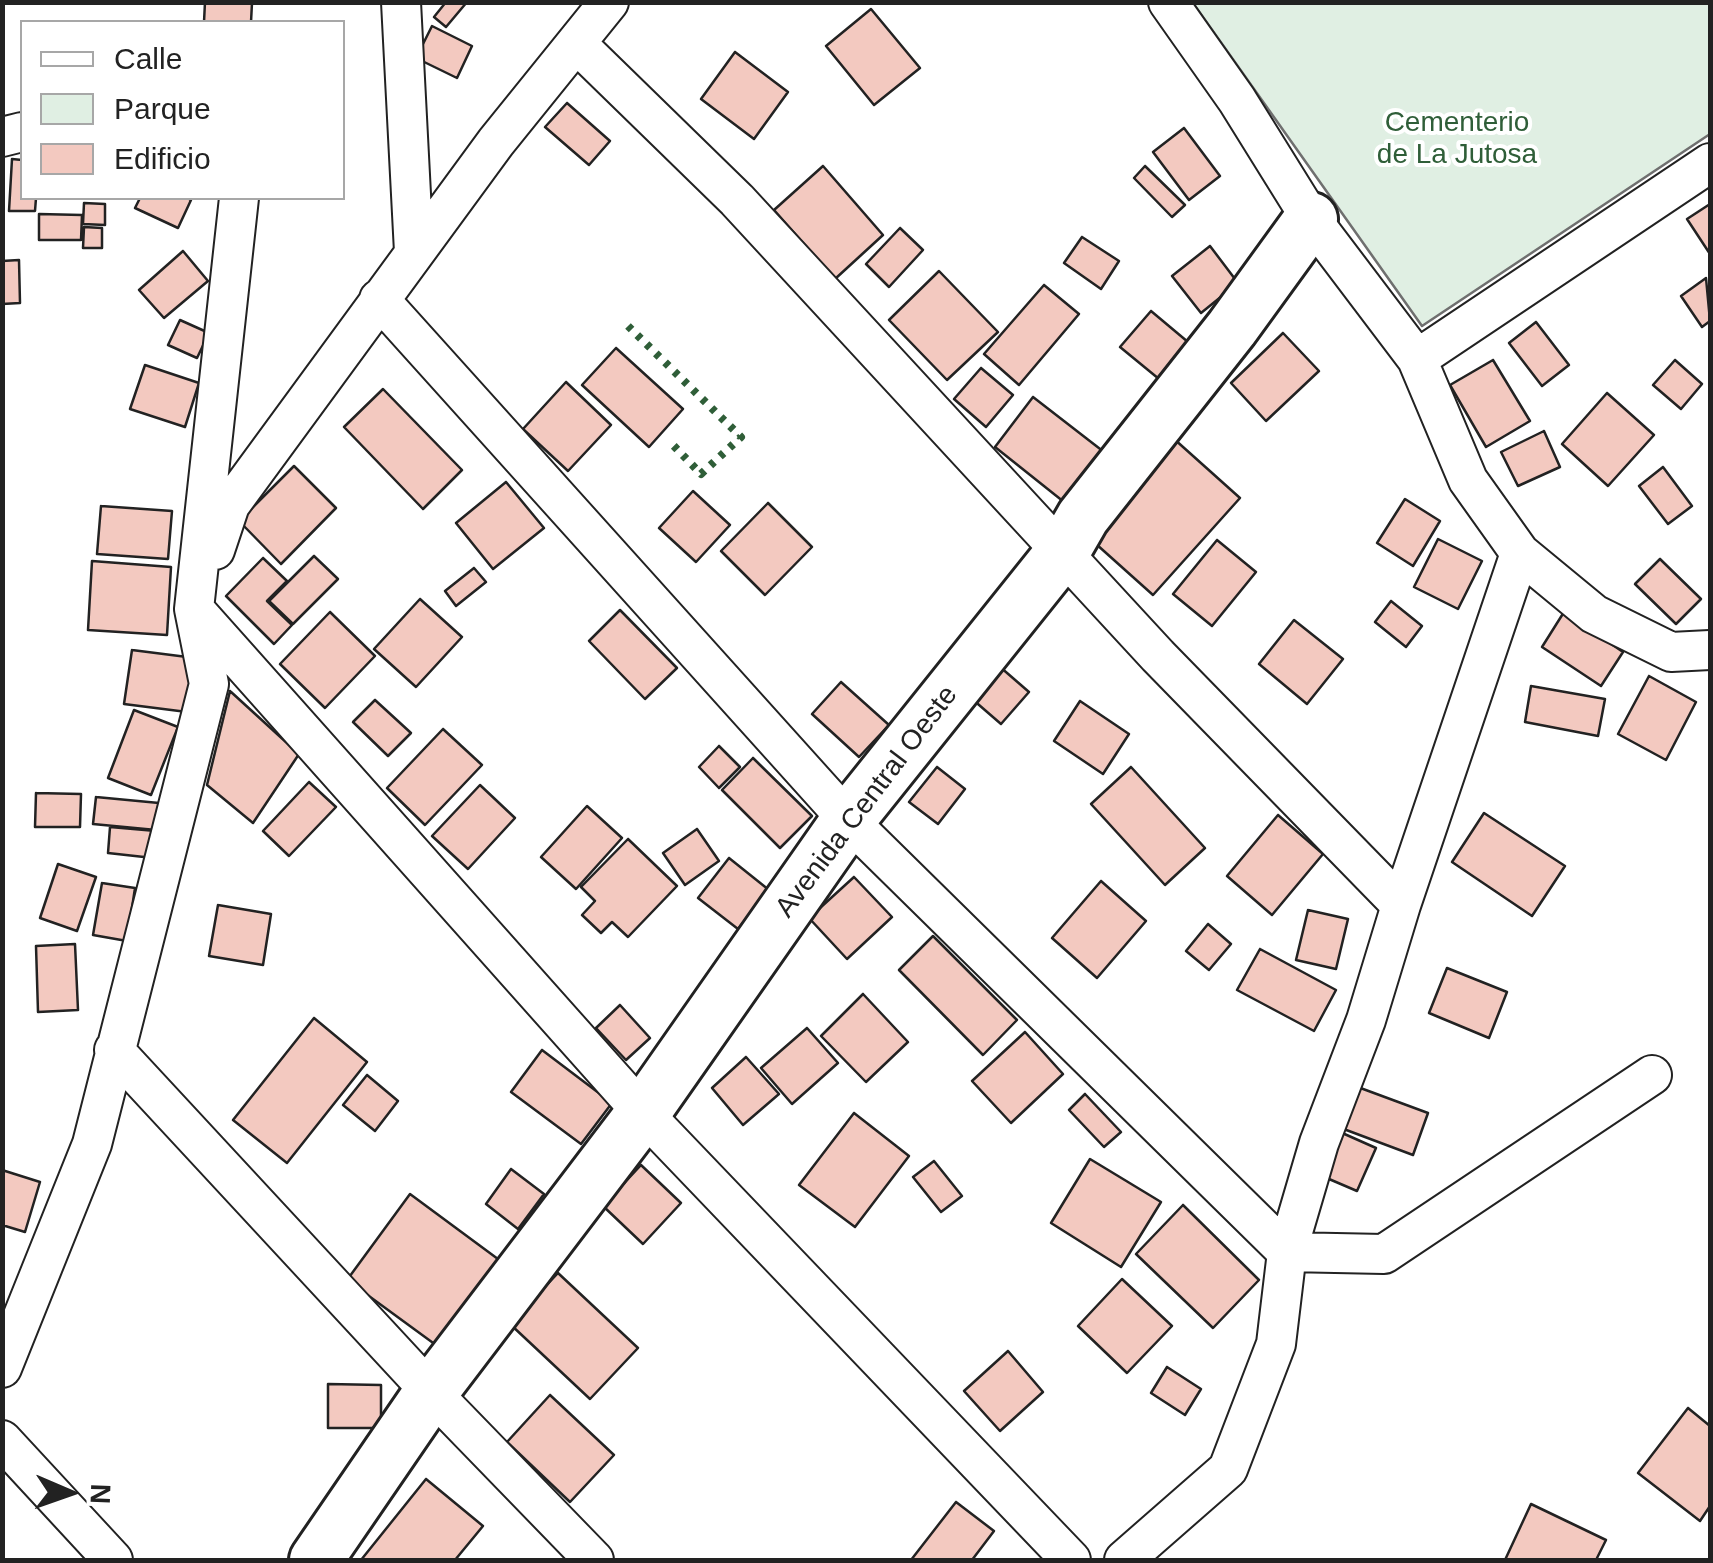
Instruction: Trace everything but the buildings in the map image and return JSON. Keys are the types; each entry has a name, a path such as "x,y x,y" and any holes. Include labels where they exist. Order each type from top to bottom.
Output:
{"street":[{"path":"401,2 414,252"},
{"path":"194,609 230,505 414,252 608,2"},
{"path":"1168,2 1237,100 1311,219 1417,359 1468,480 1520,553 1594,614 1672,652 1710,650"},
{"path":"577,44 737,200 1158,656 1402,904"},
{"path":"1417,359 1710,162"},
{"path":"2,1368 92,1144 209,684 194,609 239,200"},
{"name":"Avenida Central Oeste","path":"316,1560 431,1392 644,1112 848,820 1064,550 1083,517 1232,328 1311,219"},
{"path":"379,299 848,820 1288,1252 1384,1254 1652,1074"},
{"path":"1124,1560 1228,1470 1276,1344 1288,1252 1319,1143 1366,1020 1520,553"},
{"path":"194,609 644,1112 1072,1560"},
{"path":"114,1050 431,1392 594,1560"},
{"path":"2,1440 113,1560"}],"green space":[{"name":"Cementerio de La Jutosa","path":"1193,3 1710,3 1710,134 1422,326"}],"hedge":[{"path":"628,326 741,437 701,474 670,442"}]}
